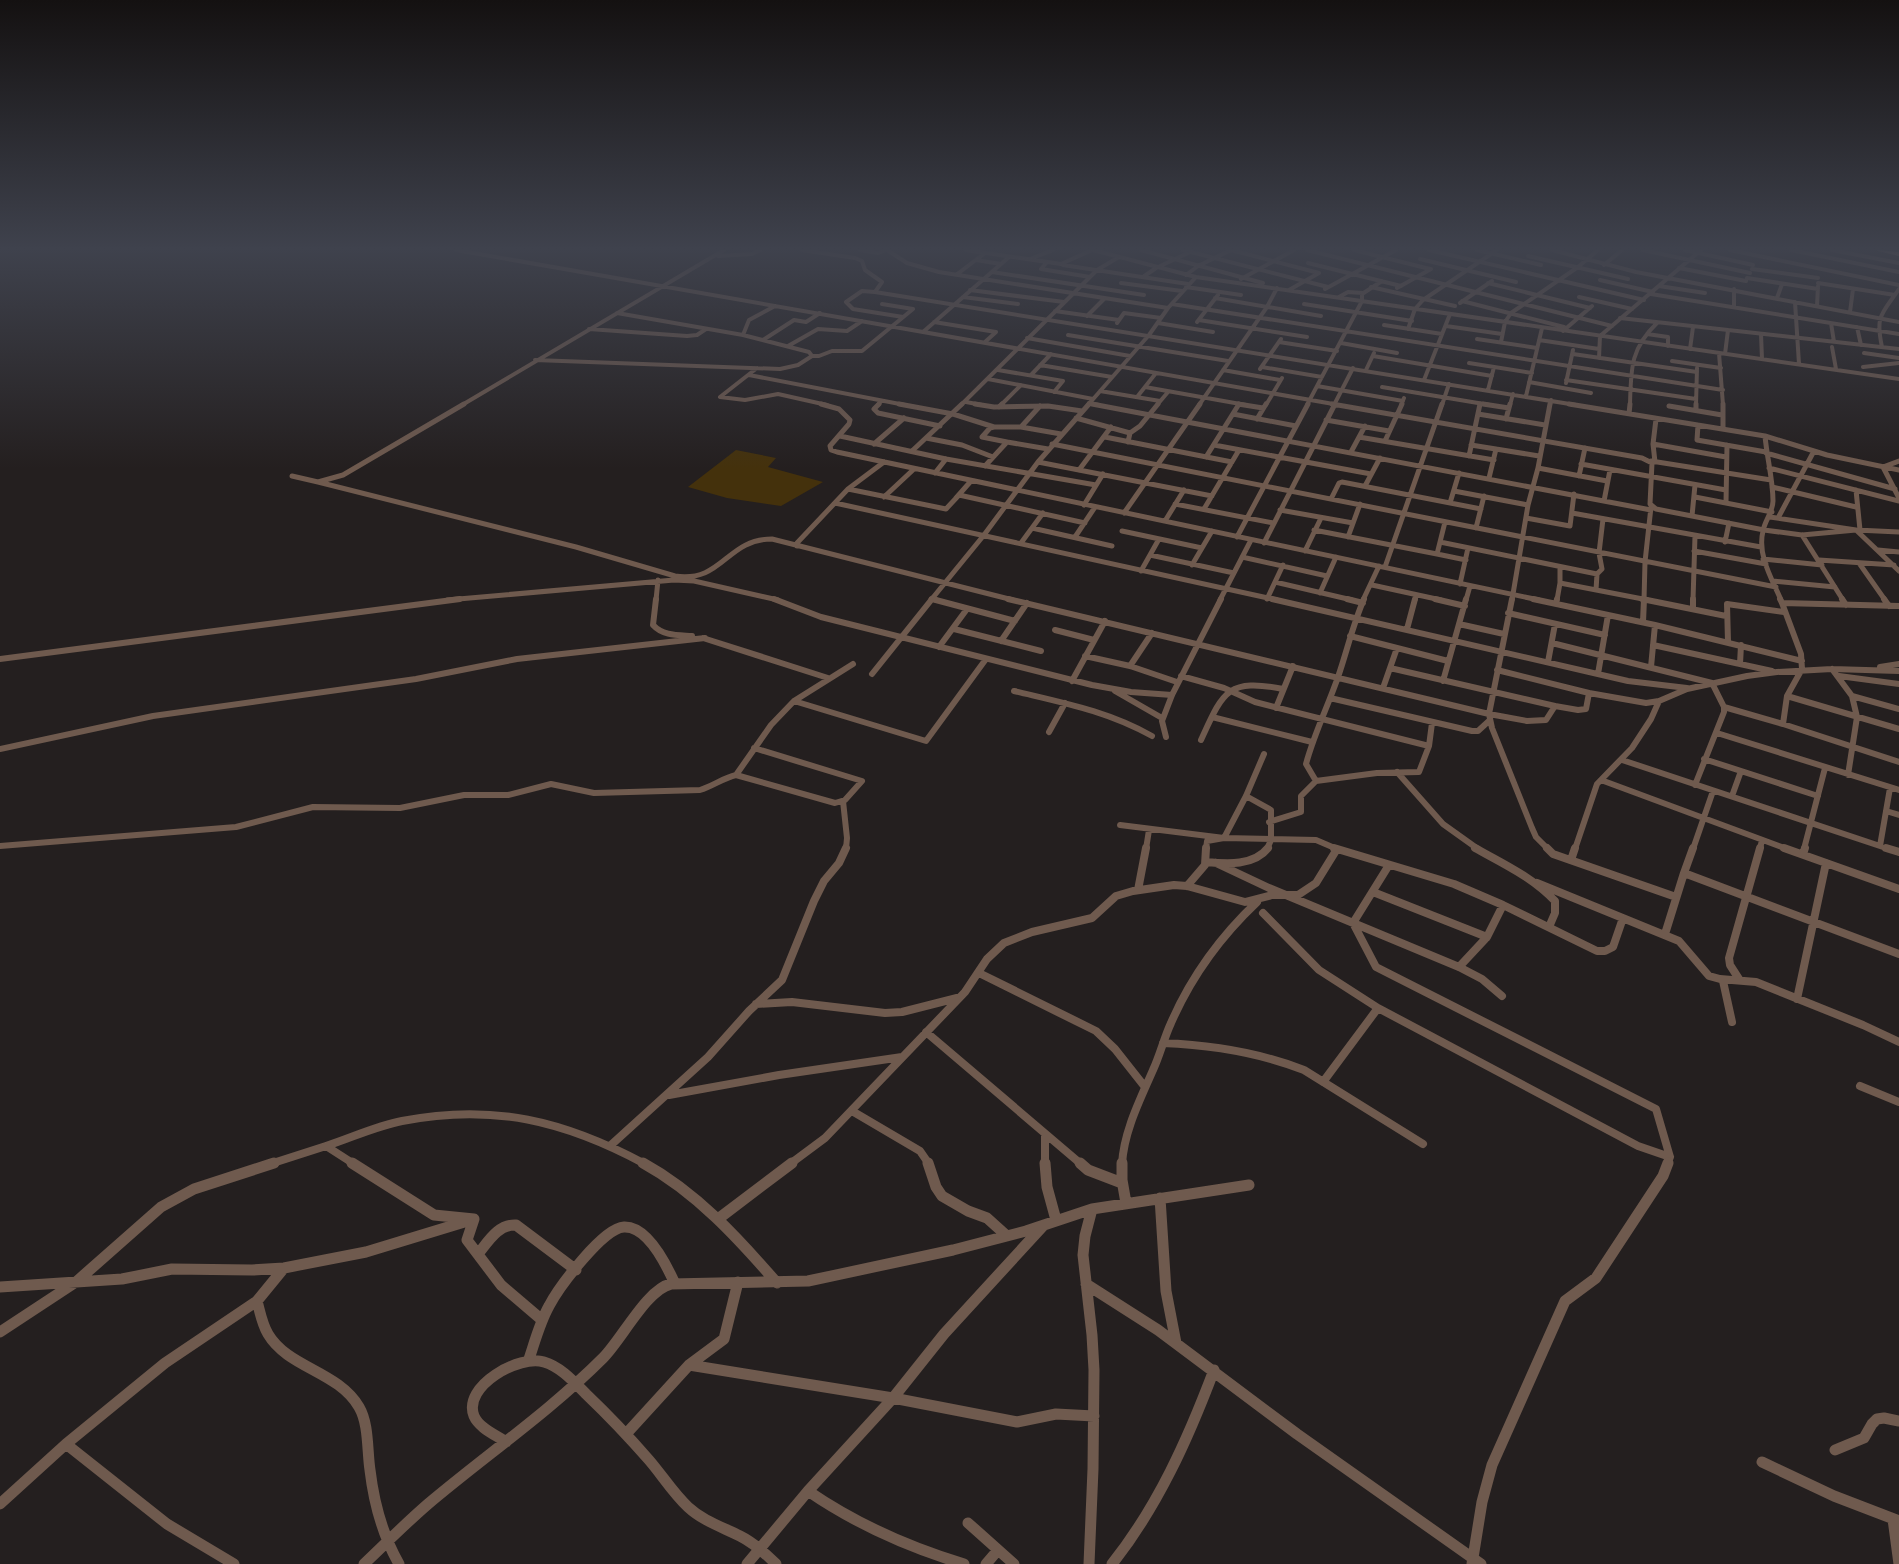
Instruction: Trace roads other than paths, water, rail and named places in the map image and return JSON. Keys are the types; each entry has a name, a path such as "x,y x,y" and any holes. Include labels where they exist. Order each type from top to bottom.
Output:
{"street":[{"path":"318,482 331,480 351,470 600,323"},
{"path":"677,323 743,335 788,346 819,358 831,352 852,353 862,351 896,323"},
{"path":"743,335 749,323"},
{"path":"763,340 789,323"},
{"path":"788,346 818,329 847,331 859,323"},
{"path":"874,323 1585,448 1653,462 1771,480"},
{"path":"923,332 933,323"},
{"path":"940,323 996,332 985,342"},
{"path":"912,451 966,402 974,390 998,370 1042,323"},
{"path":"1067,323 1237,348 1765,436 1814,452 1899,470"},
{"path":"1113,330 1117,323"},
{"path":"872,674 984,535 1050,446 1100,392 1158,323 1213,332"},
{"path":"1192,328 1196,323"},
{"path":"1214,323 1307,337"},
{"path":"1124,513 1255,323"},
{"path":"1293,323 1723,390"},
{"path":"1304,346 1307,337 1316,323"},
{"path":"1237,537 1351,323"},
{"path":"1408,328 1411,323"},
{"path":"1424,380 1446,323"},
{"path":"1501,342 1505,323"},
{"path":"1511,323 1542,328 1565,329 1573,323"},
{"path":"1545,323 1600,336 1640,342 1698,365 1722,368"},
{"path":"1600,323 1612,326"},
{"path":"1599,358 1600,336 1615,323"},
{"path":"1629,414 1630,376 1633,363 1640,342 1656,323 1796,338 1833,345 1863,345 1899,349"},
{"path":"1795,323 1799,364"},
{"path":"1836,370 1830,323 1899,334"},
{"path":"1878,323 1882,347"},
{"path":"1061,344 1075,324"},
{"path":"1204,344 1219,324"},
{"path":"1379,336 1384,325 1442,334"},
{"path":"1446,326 1502,334"},
{"path":"1690,349 1693,327"},
{"path":"589,329 688,336 696,335 706,328"},
{"path":"1526,396 1542,328"},
{"path":"1857,328 1863,345 1863,374"},
{"path":"1466,372 1480,330"},
{"path":"1726,354 1728,330"},
{"path":"1256,376 1284,334"},
{"path":"1647,334 1668,337 1671,368"},
{"path":"1761,334 1762,359"},
{"path":"1068,335 1228,362"},
{"path":"1028,338 1130,356"},
{"path":"1477,339 1537,348"},
{"path":"1394,360 1403,340"},
{"path":"1539,340 1599,349"},
{"path":"1084,360 1101,341"},
{"path":"1279,342 1337,351"},
{"path":"1341,344 1397,353"},
{"path":"1566,388 1574,346"},
{"path":"1671,353 1690,349 1899,379"},
{"path":"1366,370 1376,350"},
{"path":"1719,353 1722,368 1723,429"},
{"path":"1864,353 1899,358"},
{"path":"1031,375 1051,354"},
{"path":"1573,354 1697,372"},
{"path":"535,360 757,368 791,367 812,356"},
{"path":"1373,356 1492,376"},
{"path":"1469,363 1532,372"},
{"path":"1863,367 1899,363"},
{"path":"1040,365 1112,377"},
{"path":"1696,410 1698,365"},
{"path":"1262,367 1322,377"},
{"path":"1488,390 1494,367"},
{"path":"757,368 720,397 745,400 778,394 814,401 839,409 850,420 840,436 830,446 833,451 1608,614 1802,661"},
{"path":"1264,543 1333,404 1353,368"},
{"path":"998,370 1062,381 1054,392"},
{"path":"1223,370 1280,380"},
{"path":"1257,419 1286,371"},
{"path":"1137,397 1156,372"},
{"path":"748,374 953,414 994,427 1021,427 1061,434"},
{"path":"1379,397 1388,374"},
{"path":"988,379 1188,422 1764,530 1802,534 1858,530"},
{"path":"1566,380 1696,400"},
{"path":"1529,382 1591,392"},
{"path":"778,394 793,384"},
{"path":"1316,781 1306,764 1312,742 1338,677 1355,619 1391,546 1449,384"},
{"path":"1590,407 1591,384"},
{"path":"999,407 1020,385"},
{"path":"1317,386 1403,401"},
{"path":"1144,387 1263,408"},
{"path":"1382,387 1509,408"},
{"path":"1100,392 1160,402"},
{"path":"1128,442 1130,433 1140,426 1168,392"},
{"path":"1385,441 1407,392"},
{"path":"1506,419 1513,394"},
{"path":"1668,420 1669,396"},
{"path":"1551,400 1538,468 1532,486 1517,558 1513,594 1492,692 1490,717 1536,837 1553,854 1676,897"},
{"path":"881,401 874,407 876,412 940,426"},
{"path":"966,402 999,407 1040,406 1082,411"},
{"path":"1206,457 1239,404"},
{"path":"1469,456 1480,404"},
{"path":"1021,427 1040,406"},
{"path":"1669,406 1722,415"},
{"path":"1233,414 1296,426"},
{"path":"1478,414 1545,425"},
{"path":"874,444 904,418"},
{"path":"1076,418 1130,433"},
{"path":"1643,622 1645,562 1651,508 1651,477 1656,419"},
{"path":"1326,420 1390,431"},
{"path":"1695,451 1698,425"},
{"path":"1351,452 1364,426"},
{"path":"994,427 990,428 982,437 1007,442 1093,452 1694,571 1774,584 1835,587"},
{"path":"1079,470 1111,427"},
{"path":"840,436 946,459 1096,485"},
{"path":"1765,436 1772,486 1771,515 1764,530 1761,547 1802,661 1802,669 1787,696 1783,724"},
{"path":"1105,437 1232,462"},
{"path":"1359,437 1494,460"},
{"path":"926,438 962,445 993,457"},
{"path":"1697,440 1766,453 1895,489"},
{"path":"985,466 1007,442"},
{"path":"1214,444 1371,474"},
{"path":"1472,444 1539,456"},
{"path":"1653,444 1726,456"},
{"path":"1726,503 1727,445"},
{"path":"1578,476 1585,448"},
{"path":"1489,478 1496,449"},
{"path":"1204,509 1239,450"},
{"path":"1778,518 1814,452"},
{"path":"1365,486 1380,458"},
{"path":"934,473 946,459"},
{"path":"1883,467 1899,461"},
{"path":"797,546 797,543 848,489 884,462"},
{"path":"1038,462 1212,496"},
{"path":"1580,464 1726,490"},
{"path":"1883,467 1899,500"},
{"path":"1538,468 1608,481"},
{"path":"1770,468 1899,500"},
{"path":"884,497 914,469"},
{"path":"1604,500 1610,470"},
{"path":"1450,503 1459,472"},
{"path":"1084,505 1103,474"},
{"path":"292,476 576,547 675,576 691,578 706,574 744,544 754,540 772,539 944,584 1383,688 1490,717 1544,721 1548,719 1555,706"},
{"path":"946,509 971,481"},
{"path":"1331,499 1340,482 1481,508"},
{"path":"1891,482 1899,483"},
{"path":"1692,516 1695,485"},
{"path":"1772,486 1856,507"},
{"path":"848,489 946,509"},
{"path":"1165,521 1184,490"},
{"path":"1856,490 1858,530 1899,571"},
{"path":"1454,491 1528,505"},
{"path":"1526,518 1570,526 1574,494"},
{"path":"946,509 958,495 1085,523"},
{"path":"1476,528 1484,496"},
{"path":"1695,497 1726,503 1778,518 1858,530 1899,532"},
{"path":"835,503 1407,629 1598,674 1639,682 1687,688"},
{"path":"1175,504 1273,523"},
{"path":"1348,537 1360,504"},
{"path":"1075,537 1095,507"},
{"path":"1280,510 1353,523"},
{"path":"1020,543 1043,513"},
{"path":"1572,513 1761,547"},
{"path":"1305,551 1321,518"},
{"path":"1596,590 1597,574 1602,569 1599,552 1603,519"},
{"path":"1437,554 1445,522"},
{"path":"1725,542 1729,522"},
{"path":"1032,528 1112,546"},
{"path":"1314,530 1466,560"},
{"path":"1122,531 1202,548"},
{"path":"1192,565 1212,531"},
{"path":"1802,534 1846,605"},
{"path":"1693,609 1694,536"},
{"path":"1140,571 1159,539"},
{"path":"1166,737 1162,728 1162,718 1179,679 1200,644 1251,540"},
{"path":"1440,542 1597,574"},
{"path":"1460,584 1468,548"},
{"path":"1878,550 1899,552"},
{"path":"1694,551 1765,561 1894,565"},
{"path":"1150,555 1234,573"},
{"path":"1242,556 1327,576"},
{"path":"1320,593 1336,558"},
{"path":"1859,563 1889,606"},
{"path":"1268,599 1283,565"},
{"path":"1556,604 1560,583 1560,567"},
{"path":"658,580 653,625 656,630 664,633 705,638 828,678"},
{"path":"0,659 451,600 658,580 694,582 771,598 821,617 1072,681 1113,690 1172,695"},
{"path":"1275,582 1363,603"},
{"path":"1560,583 1726,616"},
{"path":"1372,585 1465,606"},
{"path":"1443,681 1470,586"},
{"path":"1407,629 1416,595"},
{"path":"932,599 1015,621"},
{"path":"1001,641 1027,603"},
{"path":"1782,603 1899,606"},
{"path":"1728,642 1726,606 1730,604 1784,612"},
{"path":"939,647 967,609"},
{"path":"1508,613 1605,635"},
{"path":"1598,674 1608,614"},
{"path":"1072,681 1105,622"},
{"path":"1460,624 1504,634"},
{"path":"1548,662 1555,624"},
{"path":"1651,667 1655,625"},
{"path":"954,629 1041,651"},
{"path":"1055,630 1094,640"},
{"path":"1130,666 1152,633"},
{"path":"1350,636 1448,662"},
{"path":"0,749 154,716 416,679 517,659 705,638"},
{"path":"1552,642 1712,683 1724,707 1695,785"},
{"path":"1653,645 1777,672"},
{"path":"1740,664 1741,645"},
{"path":"1383,688 1396,648"},
{"path":"1085,656 1229,690 1248,700 1321,721 1429,746"},
{"path":"794,701 926,741 986,659"},
{"path":"736,775 771,725 794,701 852,664"},
{"path":"1870,669 1899,664"},
{"path":"1276,708 1293,666"},
{"path":"1390,668 1578,710 1586,709 1589,693"},
{"path":"1497,670 1589,693 1646,703 1659,701 1687,688 1777,672 1802,669 1899,671"},
{"path":"1832,669 1852,696 1857,717 1848,775"},
{"path":"1839,676 1899,684"},
{"path":"1201,740 1223,697 1229,690 1249,683 1283,689"},
{"path":"1113,690 1162,718"},
{"path":"1014,691 1114,716 1152,736"},
{"path":"1787,696 1899,730"},
{"path":"1852,696 1899,709"},
{"path":"1330,698 1472,732 1478,731 1490,717"},
{"path":"1571,860 1593,794 1601,780 1622,760 1651,719 1659,701"},
{"path":"1049,732 1065,703"},
{"path":"1724,707 1899,762"},
{"path":"1212,717 1312,742"},
{"path":"1270,822 1301,812 1301,796 1316,781 1396,772 1419,772 1429,746 1432,723"},
{"path":"1716,732 1899,790"},
{"path":"0,846 236,827 313,808 400,808 464,795 508,795 551,784 594,793 700,790 711,788 727,776 736,775 832,803 843,801 862,781 754,748"},
{"path":"1224,838 1246,796 1264,754"},
{"path":"1704,759 1818,796"},
{"path":"1622,760 1899,852"},
{"path":"1804,854 1825,768"},
{"path":"1732,796 1741,771"},
{"path":"1396,772 1438,818 1459,837 1537,883 1665,934 1686,945 1707,976 1722,980 1739,979 1756,982 1863,1025 1899,1042"},
{"path":"1601,780 1704,820 1899,889"},
{"path":"1880,846 1890,788"},
{"path":"1665,934 1713,791"},
{"path":"1206,862 1240,862 1259,856 1269,848 1270,810 1246,796"},
{"path":"611,1145 708,1058 755,1004 771,992 782,980 798,935 814,901 824,881 839,863 846,849 847,838 843,801"},
{"path":"1886,811 1899,815"},
{"path":"1120,824 1149,830 1224,838 1316,840 1337,849 1454,884 1503,905 1593,950 1605,952 1612,947 1623,918"},
{"path":"1138,890 1149,830"},
{"path":"1188,886 1206,862 1207,841 1224,838"},
{"path":"1739,979 1730,964 1729,958 1748,896 1762,840"},
{"path":"718,1219 825,1138 958,997 965,992 995,950 1004,943 1032,932 1092,918 1116,896 1138,890 1174,885 1188,886 1239,902 1259,900 1272,895 1298,895 1311,888 1337,849"},
{"path":"1797,999 1815,922 1826,862"},
{"path":"1216,863 1353,924 1458,967 1482,980 1502,996"},
{"path":"1353,924 1389,865"},
{"path":"1684,873 1899,954"},
{"path":"1537,883 1555,901 1555,913 1549,927"},
{"path":"1373,892 1487,937"},
{"path":"1126,1203 1122,1183 1122,1166 1126,1142 1171,1022 1190,985 1208,956 1232,926 1259,900"},
{"path":"1458,967 1487,937 1503,905"},
{"path":"1263,913 1319,970 1378,1008 1638,1146 1670,1157"},
{"path":"1353,924 1376,967 1656,1109 1670,1157 1663,1176 1596,1278 1565,1301 1492,1465 1482,1502 1476,1563"},
{"path":"979,973 1096,1031 1115,1049 1145,1088"},
{"path":"1722,980 1732,1022"},
{"path":"755,1004 792,1002 885,1013 902,1012 958,997"},
{"path":"1323,1082 1378,1008"},
{"path":"926,1032 1088,1170 1122,1183"},
{"path":"1163,1043 1205,1045 1261,1054 1286,1062 1323,1082 1423,1144"},
{"path":"668,1095 779,1074 903,1057"},
{"path":"1860,1086 1899,1102"},
{"path":"852,1111 913,1146 926,1157 936,1187 942,1196 968,1211 987,1218 1007,1236"},
{"path":"0,1332 76,1282 161,1207 194,1189 401,1122 442,1115 484,1114 523,1116 566,1126 611,1145 653,1168 718,1219 777,1283"},
{"path":"1045,1134 1045,1183 1051,1222"},
{"path":"326,1146 434,1215 474,1219"},
{"path":"364,1564 427,1505 576,1385 610,1351 657,1289 662,1286 675,1284 808,1281 873,1266 931,1256 1007,1236 1092,1210 1126,1203 1249,1185"},
{"path":"1160,1198 1166,1292 1176,1343"},
{"path":"1089,1564 1092,1544 1093,1343 1091,1313 1083,1260 1085,1233 1092,1210"},
{"path":"474,1219 467,1240 502,1286 542,1320"},
{"path":"0,1287 134,1278 172,1269 252,1270 284,1268 366,1252 474,1219"},
{"path":"747,1564 808,1491 892,1398 949,1328 1051,1222"},
{"path":"478,1254 504,1226 510,1223 516,1225 576,1270"},
{"path":"529,1359 542,1320 553,1297 600,1241 614,1230 622,1226 630,1228 648,1240 667,1267 675,1284"},
{"path":"0,1504 66,1444 165,1363 257,1301 284,1268"},
{"path":"626,1434 689,1365 724,1339 738,1282"},
{"path":"1086,1284 1158,1330 1214,1370 1297,1434 1476,1563"},
{"path":"257,1301 268,1335 280,1349 327,1376 348,1392 359,1408 365,1424 374,1499 386,1542 399,1564"},
{"path":"506,1442 480,1424 474,1417 472,1398 478,1388 487,1380 529,1359 542,1361 552,1366 576,1385 626,1434 686,1505 698,1516 706,1522 741,1537 760,1549 776,1564"},
{"path":"689,1365 892,1398 1017,1422 1056,1414 1094,1416"},
{"path":"1112,1564 1143,1521 1173,1469 1199,1412 1214,1370"},
{"path":"1835,1450 1864,1438 1876,1420 1884,1418 1899,1421"},
{"path":"66,1444 152,1514 181,1534 234,1564"},
{"path":"1762,1462 1834,1496 1896,1520 1899,1564"},
{"path":"808,1491 828,1506 913,1547 964,1564"},
{"path":"968,1523 1014,1564"},
{"path":"986,1564 998,1550"}]}
